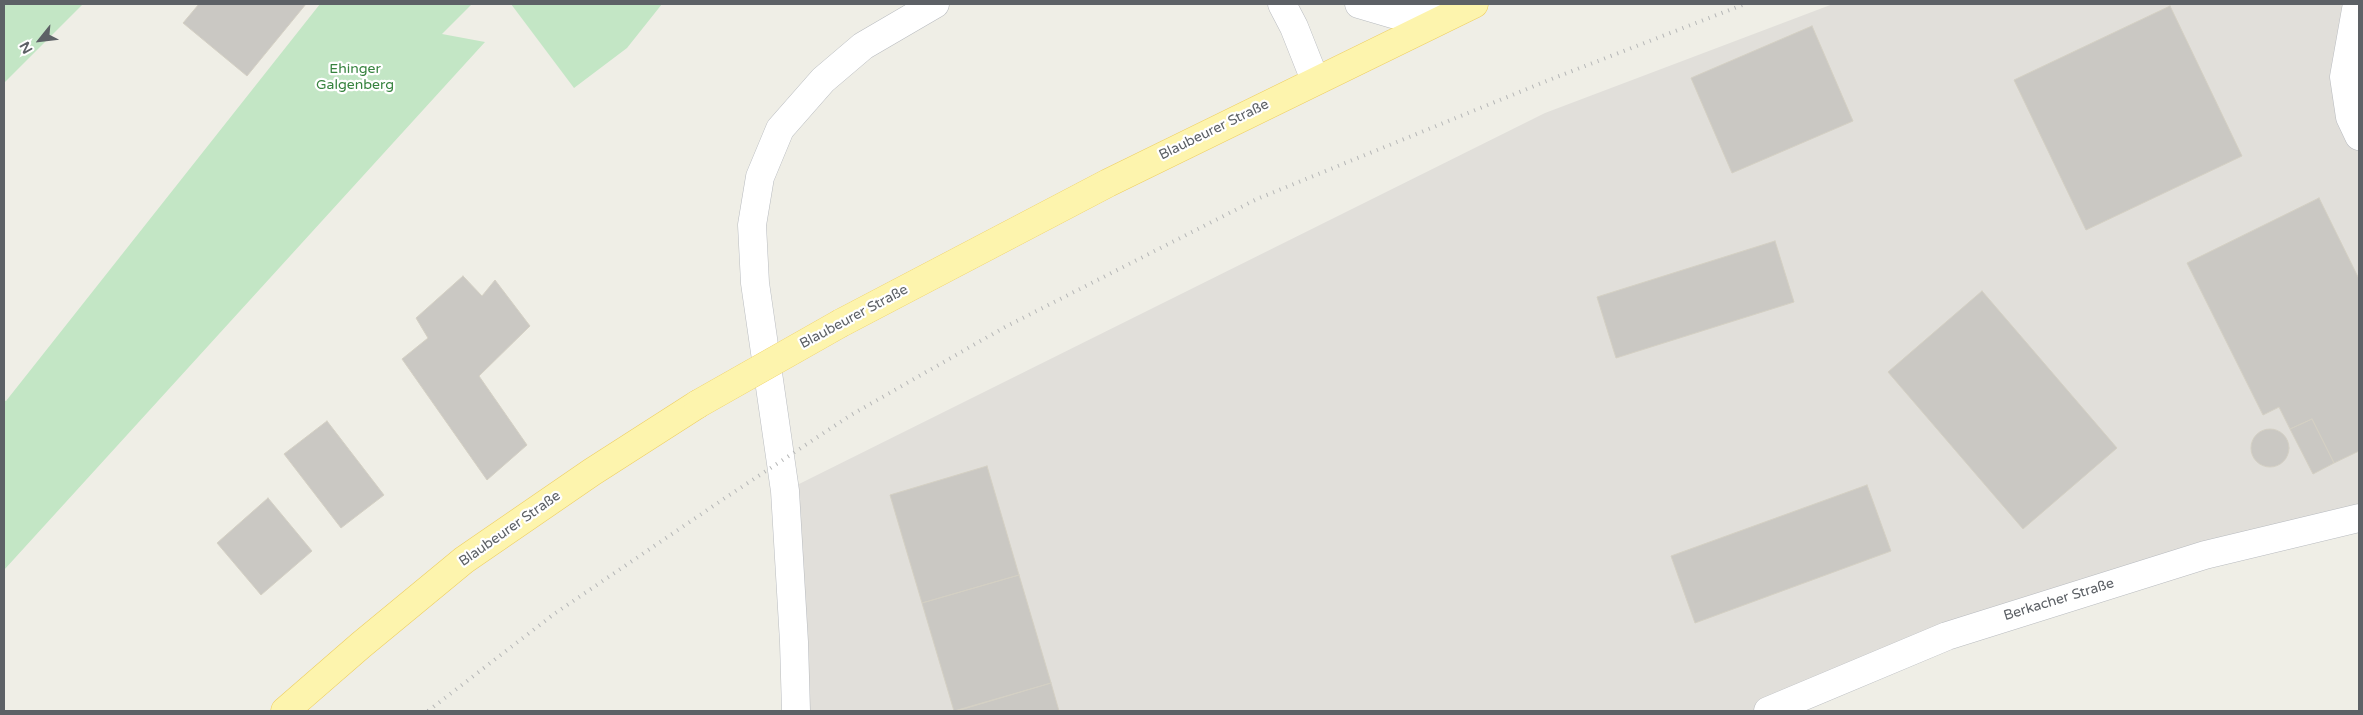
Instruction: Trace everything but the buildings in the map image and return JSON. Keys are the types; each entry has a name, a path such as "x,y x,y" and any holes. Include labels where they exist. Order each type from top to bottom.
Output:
{"main road":[{"name":"Blaubeurer Straße","path":"284,711 464,560 592,472 698,404 841,323 1108,183 1465,8"}],"street":[{"path":"796,711 785,491 755,283 752,225 760,177 780,129 824,80 863,46 935,4"},
{"path":"1282,4 1294,27 1315,80"},
{"path":"1359,4 1392,14 1465,8"},
{"path":"2355,127 2344,77 2357,4"},
{"name":"Berkacher Straße","path":"1768,711 1947,636 2205,555 2359,518"}],"shaded area":[{"path":"1833,4 2359,4 2359,518 2205,555 1768,711 791,711 785,491 1545,113"}],"green space":[{"path":"4,4 83,4 4,83"},
{"name":"Ehinger Galgenberg","path":"320,4 472,4 442,34 485,42 4,570 4,400 6,401"},
{"path":"511,4 662,4 627,48 574,88"}],"railway":[{"path":"428,711 554,614 725,498 851,415 1005,327 1257,199 1549,80 1745,4"}]}
